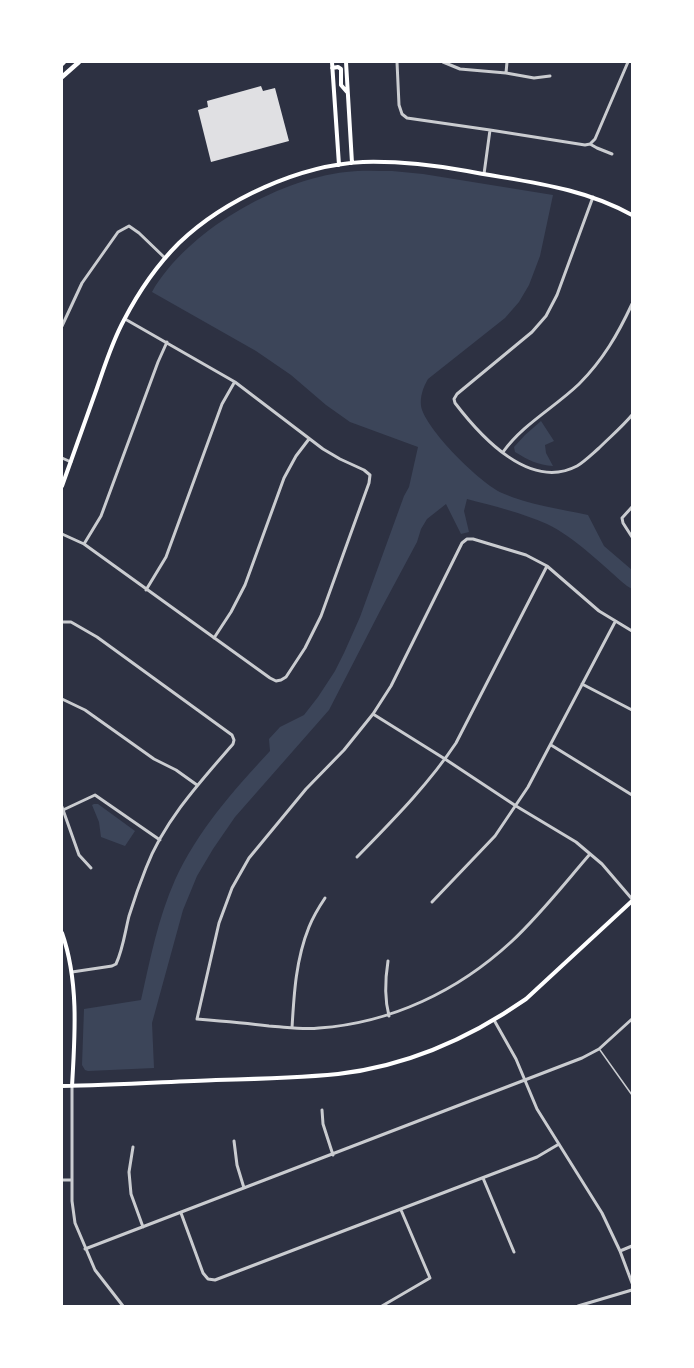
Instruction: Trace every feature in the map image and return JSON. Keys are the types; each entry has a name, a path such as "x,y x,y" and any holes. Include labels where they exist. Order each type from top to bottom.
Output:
{"main road":[{"path":"62,77 79,62"},
{"path":"332,62 339,165"},
{"path":"346,62 352,163"},
{"path":"332,68 341,69 341,85 347,93"},
{"path":"62,486 112,345 124,319 165,258 180,242 207,221 244,198 286,178 352,163 394,162 453,169 554,186 593,196 633,215"},
{"path":"62,1086 339,1074 376,1068 423,1055 460,1039 494,1020 536,990 633,900"},
{"path":"62,933 72,984 74,1029 72,1086"}],"street":[{"path":"397,62 399,105 402,114 407,118 585,145 595,139 628,62"},
{"path":"443,62 460,69 534,78 550,76"},
{"path":"506,73 507,62"},
{"path":"484,174 490,130"},
{"path":"590,144 612,154"},
{"path":"593,196 557,295 546,316 532,332 457,394 454,399 483,437 526,467 550,473 566,471 579,465 633,415"},
{"path":"62,326 63,316 82,283 118,232 129,226 165,258"},
{"path":"503,452 521,431 578,385 599,362 633,304"},
{"path":"62,534 84,544 276,681 281,680 291,670 321,616 369,483 370,475 364,470 340,459 309,439 235,382 124,319"},
{"path":"84,544 101,516 167,342"},
{"path":"146,590 166,557 222,404 235,382"},
{"path":"214,638 245,585 284,478 309,439"},
{"path":"62,458 71,462"},
{"path":"633,507 622,519 633,537"},
{"path":"590,854 517,936 467,978 389,1016 354,1024 292,1028 197,1019 219,923 232,888 249,858 306,789 344,750 373,714 391,686 462,543 467,539 473,539 526,555 548,566 599,611 633,631"},
{"path":"357,857 409,803 446,759 479,701 548,566"},
{"path":"62,622 71,622 97,637 232,735 234,740 197,785 160,840 137,892 116,964 70,972"},
{"path":"432,902 495,836 528,788 615,622"},
{"path":"582,684 633,710"},
{"path":"62,699 85,710 154,759 176,770 197,785"},
{"path":"373,714 576,842 602,864 633,900"},
{"path":"551,745 633,795"},
{"path":"91,868 79,855 62,808 95,795 160,840"},
{"path":"292,1028 298,959 309,926 325,898"},
{"path":"388,961 385,983 389,1016"},
{"path":"85,1249 582,1058 599,1049 633,1019"},
{"path":"494,1020 516,1059 537,1109 602,1213 633,1283"},
{"path":"72,1086 71,1180 75,1223 95,1270 123,1306"},
{"path":"322,1110 323,1124 333,1155"},
{"path":"234,1141 237,1165 244,1188"},
{"path":"181,1213 203,1273 208,1278 216,1280 537,1157 559,1144"},
{"path":"133,1147 129,1172 131,1194 143,1227"},
{"path":"483,1178 514,1252"},
{"path":"62,1180 71,1180"},
{"path":"382,1306 430,1278 400,1209"},
{"path":"620,1251 633,1246"},
{"path":"578,1306 633,1290"}],"lane":[{"path":"599,1049 633,1095"}],"shaded area":[{"path":"352,171 392,171 553,195 540,256 529,285 519,302 505,318 428,379 422,392 421,406 432,428 455,455 493,488 523,501 588,515 604,546 632,570 632,589 568,537 528,516 467,499 464,511 469,532 461,534 446,504 427,519 329,710 235,817 197,876 183,910 152,1023 154,1068 85,1070 82,1065 84,1009 141,1000 164,909 175,880 194,844 230,796 270,751 269,739 280,727 304,715 335,671 360,617 409,487 418,447 350,422 291,375 256,351 152,292 187,249 210,229 263,197 319,177"},
{"path":"541,421 554,441 545,445 546,453 553,466 533,462 515,452 514,447"},
{"path":"98,804 135,831 125,846 101,837 99,822 92,805"}],"building":[{"path":"261,86 263,91 275,88 289,141 211,162 198,110 208,107 207,101"}]}
